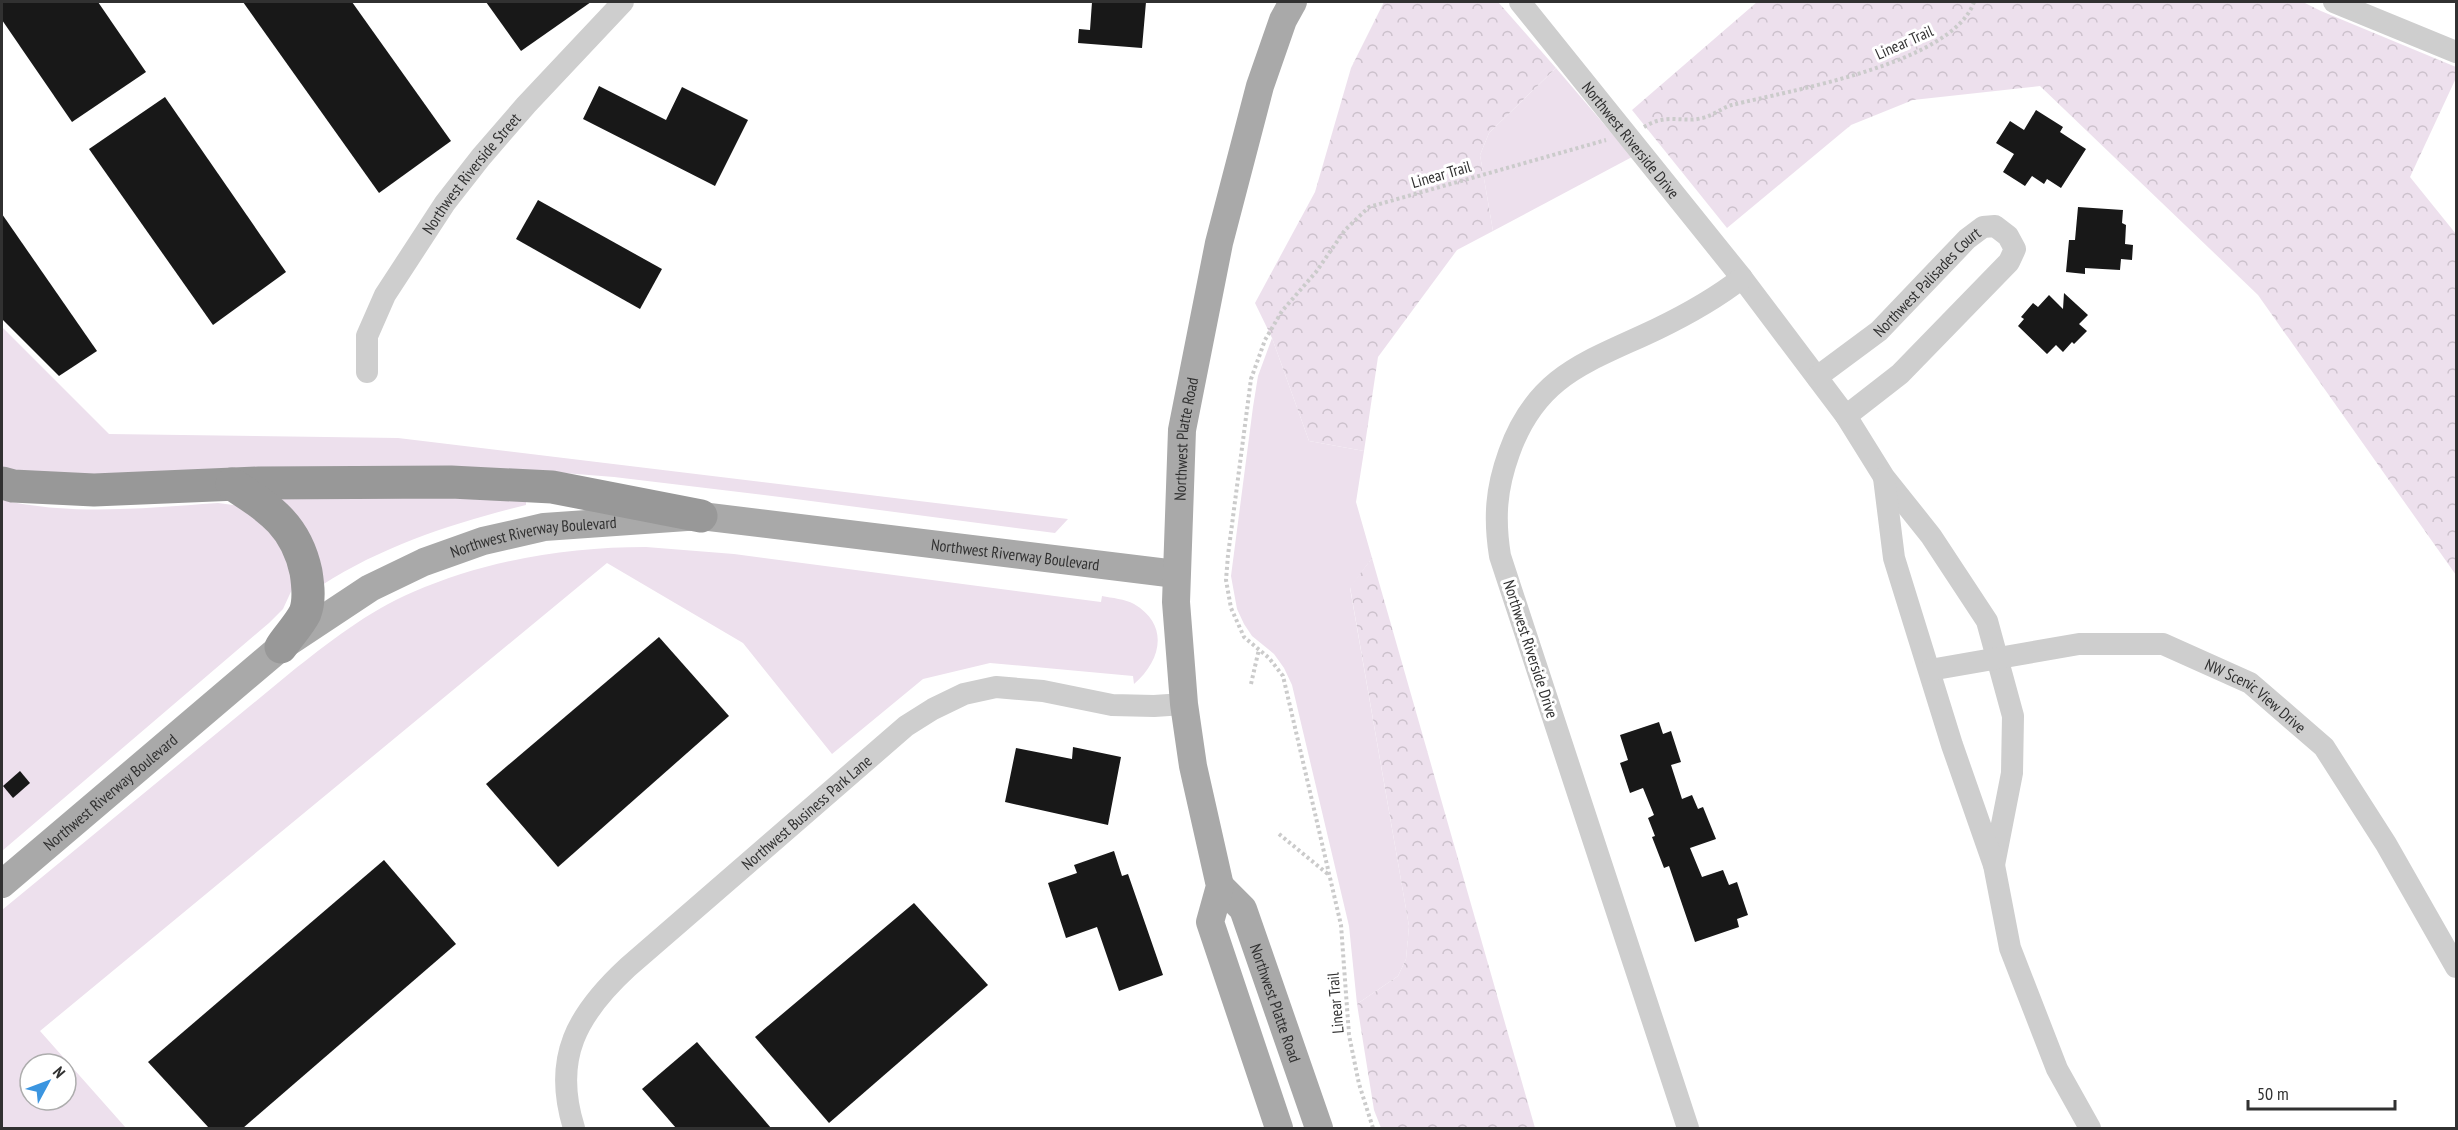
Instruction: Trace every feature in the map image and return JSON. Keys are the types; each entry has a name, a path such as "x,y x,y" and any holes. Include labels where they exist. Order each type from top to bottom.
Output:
{"highway":[{"path":"2,483 94,490 351,481 451,482 552,487 701,516"},
{"path":"232,484 271,509 281,519 303,557 308,600 304,613 281,647"}],"main road":[{"name":"Northwest Platte Road","path":"1279,1128 1210,922 1220,886 1193,766 1184,704 1176,615 1176,574 1182,430 1217,254 1262,77 1283,20 1293,2"},
{"name":"Northwest Riverway Boulevard","path":"2,884 281,647 369,588 424,562 483,541 544,527 701,516 1176,574"},
{"name":"Northwest Platte Road","path":"1220,886 1243,909 1319,1128"}],"street":[{"name":"Northwest Riverside Drive","path":"1520,2 1629,133 1817,377 1846,416 1884,477 1931,536 1987,621 2013,716 2012,773 1994,865"},
{"path":"2334,2 2457,52"},
{"name":"Northwest Riverside Street","path":"367,372 367,336 398,274 445,203 511,122 618,4"},
{"name":"Northwest Palisades Court","path":"1817,377 1878,331 1967,239 1983,227 1995,226 2008,236 2015,249 2009,262 1900,374 1846,416"},
{"name":"Northwest Riverside Drive","path":"1688,1128 1500,556 1496,526 1497,499 1503,470 1516,434 1535,403 1557,380 1581,363 1711,302 1742,278"},
{"path":"1884,477 1894,558 1952,746 1994,865 2010,948 2057,1069 2090,1128"},
{"name":"NW Scenic View Drive","path":"1929,670 2079,644 2163,644 2250,683 2325,747 2386,844 2457,967"},
{"name":"Northwest Business Park Lane","path":"574,1128 567,1098 569,1052 580,1022 592,1005 628,967 906,726 933,709 964,694 996,687 1043,691 1112,705 1184,704"}],"path":[{"name":"Linear Trail","path":"1373,1128 1359,1084 1349,1035 1341,925 1283,676 1269,658 1244,637 1231,609 1226,580 1251,379 1265,340 1282,311 1316,272 1345,230 1369,207 1629,133 1660,120 1702,118 1728,106 1859,74 1912,53 1949,35 1969,14 1974,2"},
{"path":"1251,684 1259,649"},
{"path":"1279,834 1329,875"}],"green space":[{"path":"1384,2 1498,2 1556,68 1489,133 1480,155 1493,231 1457,250 1378,357 1364,451 1309,441 1272,338 1255,303 1315,192 1351,68"},
{"path":"1757,2 2303,2 2456,67 2456,78 2410,177 2456,234 2456,575 2258,295 2040,86 1913,100 1851,125 1727,228 1632,110"},
{"path":"1556,68 1632,157 1493,231 1480,155 1489,133"},
{"path":"2,327 109,434 398,438 1068,519 1055,533 614,477 526,470 117,484 2,474"},
{"path":"1272,338 1309,441 1364,451 1356,502 1372,558 1350,588 1409,926 1406,959 1398,976 1357,1004 1349,926 1292,685 1274,654 1252,636 1244,624 1237,609 1231,576 1258,376"},
{"path":"281,494 526,500 526,505 473,519 395,547 322,585"},
{"path":"2,500 55,508 82,509 218,503 241,506 288,549 294,585 283,609 269,623 2,851"},
{"path":"646,547 734,554 1101,602 1102,596 1130,602 1145,613 1153,622 1158,643 1150,665 1134,684 1133,676 990,663 923,679 832,754 743,643 607,563 40,1031 59,1052 18,1052 18,1112 78,1112 78,1074 126,1128 2,1128 2,910 290,673 334,639 380,608 413,592 470,571 528,558 587,550"},
{"path":"1372,558 1535,1128 1381,1128 1374,1110 1357,1004 1398,976 1406,959 1409,926 1350,587"}],"building":[{"path":"2,2 98,2 146,72 72,122 2,20"},
{"path":"243,2 352,2 451,141 379,193"},
{"path":"486,2 591,2 521,51"},
{"path":"1092,2 1146,2 1142,48 1078,43 1079,29 1090,30"},
{"path":"599,86 666,120 682,87 748,120 715,186 583,119"},
{"path":"165,97 286,272 213,325 89,149"},
{"path":"2036,110 2063,127 2060,132 2086,149 2061,188 2047,179 2044,184 2032,176 2025,186 2003,172 2014,154 1996,143 2010,121 2024,130"},
{"path":"538,200 662,269 640,309 516,239"},
{"path":"2078,207 2123,210 2122,223 2126,225 2125,244 2133,245 2132,260 2121,259 2120,270 2085,268 2085,274 2066,272 2069,240 2075,240"},
{"path":"2,214 97,351 59,376 2,319"},
{"path":"2064,293 2088,315 2079,324 2087,331 2063,352 2056,345 2047,354 2018,326 2024,319 2021,317 2033,303 2038,307 2049,295 2063,309"},
{"path":"659,637 729,716 558,867 486,784"},
{"path":"1659,722 1663,734 1671,731 1681,762 1671,765 1682,799 1692,795 1698,809 1703,807 1716,839 1690,848 1702,877 1723,870 1729,885 1737,882 1748,915 1737,919 1739,927 1695,942 1669,866 1664,868 1652,837 1655,836 1648,818 1654,815 1643,788 1630,793 1620,763 1628,760 1620,735"},
{"path":"1073,747 1121,757 1108,825 1005,802 1016,748 1072,759"},
{"path":"20,771 30,783 13,798 3,786"},
{"path":"1114,851 1122,876 1128,874 1163,975 1119,991 1097,927 1066,938 1048,883 1077,873 1074,865"},
{"path":"384,860 456,944 243,1128 209,1128 148,1062"},
{"path":"914,903 988,985 829,1123 755,1037"},
{"path":"697,1042 771,1128 676,1128 642,1089"}]}
